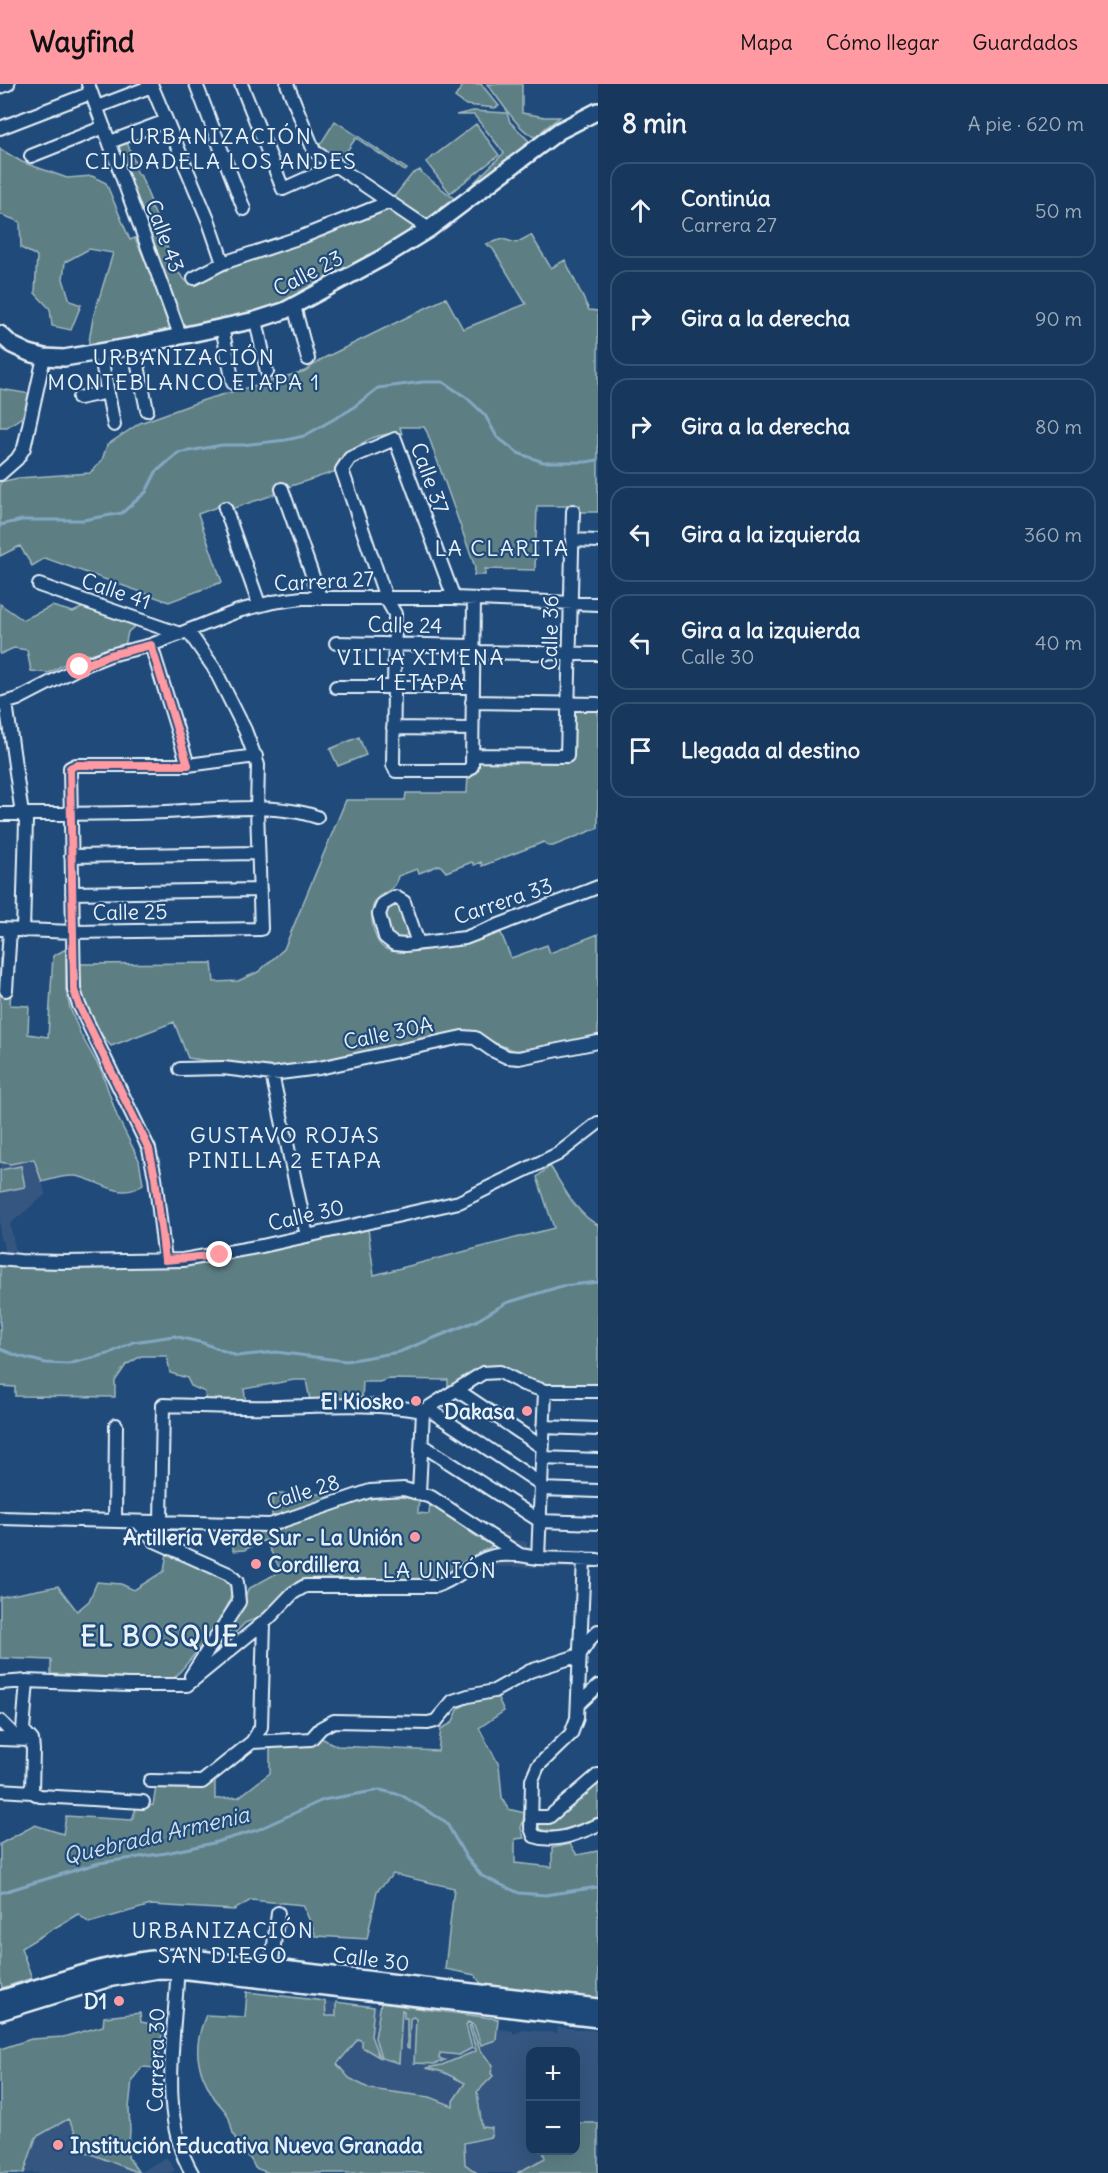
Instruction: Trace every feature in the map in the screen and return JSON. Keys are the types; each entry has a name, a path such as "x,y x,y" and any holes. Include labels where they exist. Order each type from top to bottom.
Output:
{"main road":[{"name":"Calle 23","path":"0,334 12,345 29,353 44,357 64,358 134,346 256,320 294,306 382,258 429,229 559,131 598,111"},
{"name":"Calle 30","path":"0,2000 117,1963 155,1957 184,1957 598,2007"},
{"name":"Calle 30","path":"0,2012 107,1979 157,1970 598,2019"}],"street":[{"path":"0,87 8,84"},
{"path":"196,84 244,209"},
{"path":"241,84 283,189 337,165"},
{"path":"287,84 314,151 429,229"},
{"path":"97,107 152,85 209,222 223,263"},
{"path":"0,128 89,89"},
{"name":"Calle 43","path":"89,89 180,335"},
{"path":"110,142 166,121"},
{"path":"31,156 104,128"},
{"path":"194,278 223,263 304,236 389,202"},
{"path":"294,306 308,359"},
{"path":"256,320 267,372"},
{"path":"222,327 233,383"},
{"path":"134,346 147,410"},
{"path":"100,352 114,425"},
{"path":"0,474 24,448 44,357"},
{"path":"79,398 108,392"},
{"name":"Calle 37","path":"386,598 342,470 350,458 395,439 454,598"},
{"path":"282,489 320,597"},
{"path":"225,508 258,604"},
{"name":"Calle 36","path":"472,760 567,756 573,512"},
{"path":"572,540 598,541"},
{"name":"Calle 41","path":"39,585 184,632"},
{"name":"Carrera 27","path":"3,704 110,655 151,645 258,604 320,597 454,598 598,604"},
{"path":"386,598 395,614 393,765 396,771 467,771 472,760 474,599"},
{"path":"72,893 260,890 257,809 259,775 256,756 214,668 184,632"},
{"name":"Calle 24","path":"336,644 598,654"},
{"path":"151,645 188,765"},
{"path":"336,687 472,687"},
{"path":"472,702 598,704"},
{"path":"3,704 6,753 26,821 23,931"},
{"path":"393,728 471,729"},
{"path":"165,1260 155,1177 149,1149 79,1005 74,990 70,768 76,765 188,765 256,756"},
{"path":"0,814 257,809 298,812 317,818"},
{"path":"71,856 258,853"},
{"name":"Carrera 33","path":"418,943 404,902 395,897 383,904 379,914 385,937 394,944 418,943 465,938 598,887"},
{"name":"Calle 25","path":"5,930 73,932 261,930 260,890"},
{"path":"5,930 6,990"},
{"name":"Calle 30A","path":"180,1069 223,1068 272,1074 319,1068 462,1037 475,1038 499,1053 519,1058 598,1042"},
{"path":"272,1074 307,1236"},
{"name":"Calle 30","path":"0,1259 20,1262 66,1262 165,1260 220,1255 459,1202 558,1154 598,1123"},
{"path":"425,1410 483,1373 500,1372 523,1384 545,1391 598,1391"},
{"path":"457,1390 542,1453 598,1460"},
{"path":"538,1558 545,1391"},
{"path":"161,1522 163,1405 344,1406 425,1410 541,1487 598,1491"},
{"path":"419,1493 425,1410"},
{"path":"115,1521 116,1425"},
{"path":"543,1427 598,1429"},
{"path":"422,1445 540,1521 598,1523"},
{"name":"Calle 28","path":"0,1518 270,1525 370,1491 404,1489 431,1497 520,1555 538,1558 598,1560"},
{"path":"138,1522 155,1541 229,1574 237,1582 239,1602 187,1685"},
{"path":"494,1556 500,1544"},
{"path":"0,1683 27,1681 187,1685 264,1623 292,1593 305,1586 436,1586 446,1583 484,1559 494,1556 520,1555"},
{"path":"584,1559 578,1718 571,1734 538,1766 532,1780 531,1828 534,1836 545,1840 558,1839 598,1825"},
{"path":"150,1780 202,1782 252,1742 261,1727 264,1623"},
{"path":"252,1742 310,1739 321,1728 334,1721 428,1723 436,1721 453,1701 494,1691 530,1671 580,1655 598,1631"},
{"path":"27,1681 23,1730 32,1740 32,1792"},
{"path":"579,1704 598,1686"},
{"path":"0,1721 18,1739"},
{"path":"0,1739 32,1740"},
{"path":"531,1817 549,1817 598,1775"},
{"path":"0,1790 32,1792 40,1796 143,1802"},
{"path":"271,1969 278,1913"},
{"name":"Carrera 30","path":"178,1974 170,2104 180,2150 188,2172"}],"shaded area":[{"path":"34,1159 46,1194 10,1224 16,1253 8,1253 0,1240 0,1162 11,1164"},
{"path":"501,1532 510,1533 510,1539 527,1542 527,1546 598,1551 598,1568 593,1568 590,1575 579,1574 578,1569 486,1566 500,1544"},
{"path":"325,2001 481,2019 488,2043 497,2039 498,2029 513,2031 513,2034 524,2030 557,2033 558,2027 598,2031 598,2123 580,2123 580,2047 526,2047 526,2155 545,2155 546,2158 518,2173 477,2173 465,2164 465,2146 454,2106 430,2097 370,2089 349,2078 332,2059"},
{"name":"Institución Educativa Nueva Granada","path":"68,2119 139,2173 24,2173 36,2137"},
{"path":"166,2157 175,2170 170,2173 139,2173"}],"green space":[{"path":"464,84 481,84 499,106 495,108 466,105 455,97"},
{"path":"487,84 522,84 522,113 560,117 543,130 537,138 530,135 517,123"},
{"path":"473,111 507,113 510,122 533,145 459,197 504,153 474,115 456,115"},
{"path":"335,121 407,169 405,171 356,138 339,162 318,148"},
{"path":"476,124 499,155 450,193 426,162"},
{"path":"126,140 137,168 135,169 138,175 140,174 151,202 151,209 153,209 164,237 161,238 164,245 166,244 177,271 189,284 387,208 418,229 282,303 240,318 186,327 181,324 115,144"},
{"path":"0,149 22,162 67,178 92,176 106,183 130,240 135,238 175,328 88,347 93,318 113,253 89,249 65,262 63,279 70,301 81,305 71,330 52,326 50,309 35,293 37,256 21,248 20,222 0,214"},
{"path":"420,170 456,200 428,219 393,198 412,174"},
{"path":"531,235 551,268 565,260 589,310 598,311 598,512 580,512 580,506 537,506 535,570 485,569 485,575 474,575 475,567 424,427 400,427 402,434 381,435 364,442 349,454 337,471 231,509 217,507 198,514 222,582 169,602 45,558 32,566 20,546 0,556 0,482 18,478 90,473 102,460 107,445 140,423 204,400 305,371 322,359 446,298 463,329 526,304 493,249 486,244 503,239 516,243"},
{"path":"0,389 31,394 22,417 7,427 0,427"},
{"path":"0,604 23,620 52,606 73,612 86,606 137,624 128,632 125,646 77,657 49,673 31,671 27,650 14,648 0,654"},
{"path":"573,707 598,708 598,828 553,846 548,846 544,842 482,866 481,862 474,865 472,862 446,872 440,865 419,873 417,869 398,876 395,885 376,899 372,918 378,942 386,949 397,951 426,950 501,933 511,958 547,945 550,953 598,934 598,1036 515,1051 469,1032 273,1070 188,1058 174,1022 111,1046 96,1027 83,998 80,964 212,963 214,982 238,981 258,972 284,949 346,800 405,800 406,793 467,793 468,775 473,774 478,766 478,758 573,760"},
{"path":"359,737 366,755 338,766 330,749"},
{"path":"394,904 401,907 409,931 404,939 397,939 388,924 386,915 388,907"},
{"path":"66,949 66,990 70,1008 81,1035 102,1072 117,1116 139,1160 143,1184 135,1189 118,1190 75,1176 42,1182 34,1159 11,1164 0,1162 0,959 5,959 11,991 10,1005 29,1006 28,1034 48,1037 53,956"},
{"path":"21,1166 25,1187 0,1192 0,1170"},
{"path":"550,1166 577,1207 598,1225 598,1384 541,1383 509,1371 448,1389 448,1380 389,1379 379,1382 363,1382 362,1400 310,1400 306,1380 294,1380 244,1389 246,1404 206,1403 205,1392 191,1386 187,1378 170,1373 167,1356 141,1356 126,1365 115,1381 115,1397 15,1396 15,1387 0,1386 0,1264 20,1268 164,1267 221,1261 368,1229 374,1275 554,1228 537,1177"},
{"path":"272,1494 332,1494 333,1497 272,1517"},
{"path":"390,1496 419,1499 418,1513 429,1514 430,1503 493,1546 469,1558 448,1574 429,1581 331,1578 305,1579 297,1582 263,1616 245,1623 197,1671 242,1606 248,1589 281,1571 265,1540 244,1550 233,1551 234,1533 275,1531 357,1501"},
{"path":"167,1553 216,1574 229,1584 231,1592 221,1618 173,1680 51,1674 51,1660 0,1658 0,1597 58,1586 77,1611 89,1601 97,1582 121,1584 134,1590 164,1571"},
{"path":"497,1696 504,1711 479,1728 499,1765 502,1797 508,1809 525,1813 521,1828 524,1838 515,1839 515,1863 552,1867 552,1848 570,1844 577,1855 598,1851 598,1998 482,1985 475,1975 445,1969 454,1888 393,1874 377,1891 367,1939 316,1936 303,1905 251,1900 234,1910 151,1905 89,1923 78,1914 21,1948 32,1978 2,1988 0,1976 0,1844 35,1825 63,1834 66,1816 132,1820 136,1808 153,1805 156,1787 202,1789 215,1780 215,1799 239,1797 270,1773 270,1746 311,1746 321,1738 337,1746 438,1751 441,1729 452,1723 459,1708 470,1702"},
{"path":"598,1781 598,1817 561,1830 539,1829 539,1822 551,1822 558,1818"},
{"path":"247,1992 325,2001 326,2016 336,2016 336,2002 374,2007 371,2036 379,2057 362,2047 362,2041 358,2039 337,2064 349,2078 370,2089 430,2097 453,2106 453,2101 465,2083 443,2072 426,2068 442,2065 476,2051 469,2026 471,2025 480,2050 493,2065 491,2073 493,2076 477,2092 482,2127 492,2128 491,2137 464,2143 465,2164 477,2173 365,2173 363,2171 359,2173 269,2173 255,2168 236,2140 227,2114 209,2088 198,2058 199,2038 206,2015 245,2017"},
{"path":"381,2003 498,2019 496,2040 481,2045 474,2025 468,2022 466,2025 472,2048 459,2055 440,2053 439,2059 445,2060 435,2064 414,2063 416,2019 413,2017 410,2019 409,2049 407,2048 407,2018 404,2018 402,2010 399,2063 381,2058 375,2038"},
{"path":"140,2013 141,2022 163,2026 157,2068 142,2067 132,2080 128,2157 139,2173 86,2152 68,2119 36,2137 24,2173 0,2173 0,2049 31,2039 63,2037 103,2026 104,2017"},
{"path":"580,2123 598,2123 598,2173 517,2173 545,2158 544,2155 580,2155"}],"waterway":[{"path":"0,525 22,520 83,520 122,513 146,492 156,472 178,453 222,445 242,445 304,436 350,410 378,388 423,382 443,382 467,398 485,415 497,437 518,453 543,462 598,460"},
{"path":"0,1349 46,1363 68,1364 108,1354 133,1342 174,1336 203,1343 237,1356 276,1352 346,1361 399,1352 476,1321 506,1303 562,1286 598,1282"},
{"name":"Quebrada Armenia","path":"0,1893 99,1863 213,1843 257,1830 323,1800 380,1790 401,1795 446,1822 466,1857 482,1876 519,1893 545,1895 598,1887"}],"place":[{"name":"El Kiosko","path":"416,1401"},
{"name":"Dakasa","path":"527,1411"},
{"name":"Artillería Verde Sur - La Unión","path":"415,1537"},
{"name":"Cordillera","path":"256,1564"},
{"name":"D1","path":"119,2001"},
{"name":"Institución Educativa Nueva Granada","path":"58,2145"}],"district":[{"name":"URBANIZACIÓN CIUDADELA LOS ANDES","path":"221,148"},
{"name":"URBANIZACIÓN MONTEBLANCO ETAPA 1","path":"184,370"},
{"name":"LA CLARITA","path":"502,548"},
{"name":"VILLA XIMENA 1 ETAPA","path":"421,670"},
{"name":"GUSTAVO ROJAS PINILLA 2 ETAPA","path":"285,1148"},
{"name":"LA UNIÓN","path":"440,1570"},
{"name":"EL BOSQUE","path":"160,1636"},
{"name":"URBANIZACIÓN SAN DIEGO","path":"223,1943"}],"route":[{"path":"80,667 110,655 151,645 188,765 76,765 70,768 74,990 79,1005 149,1149 155,1177 165,1260 220,1255"}]}
